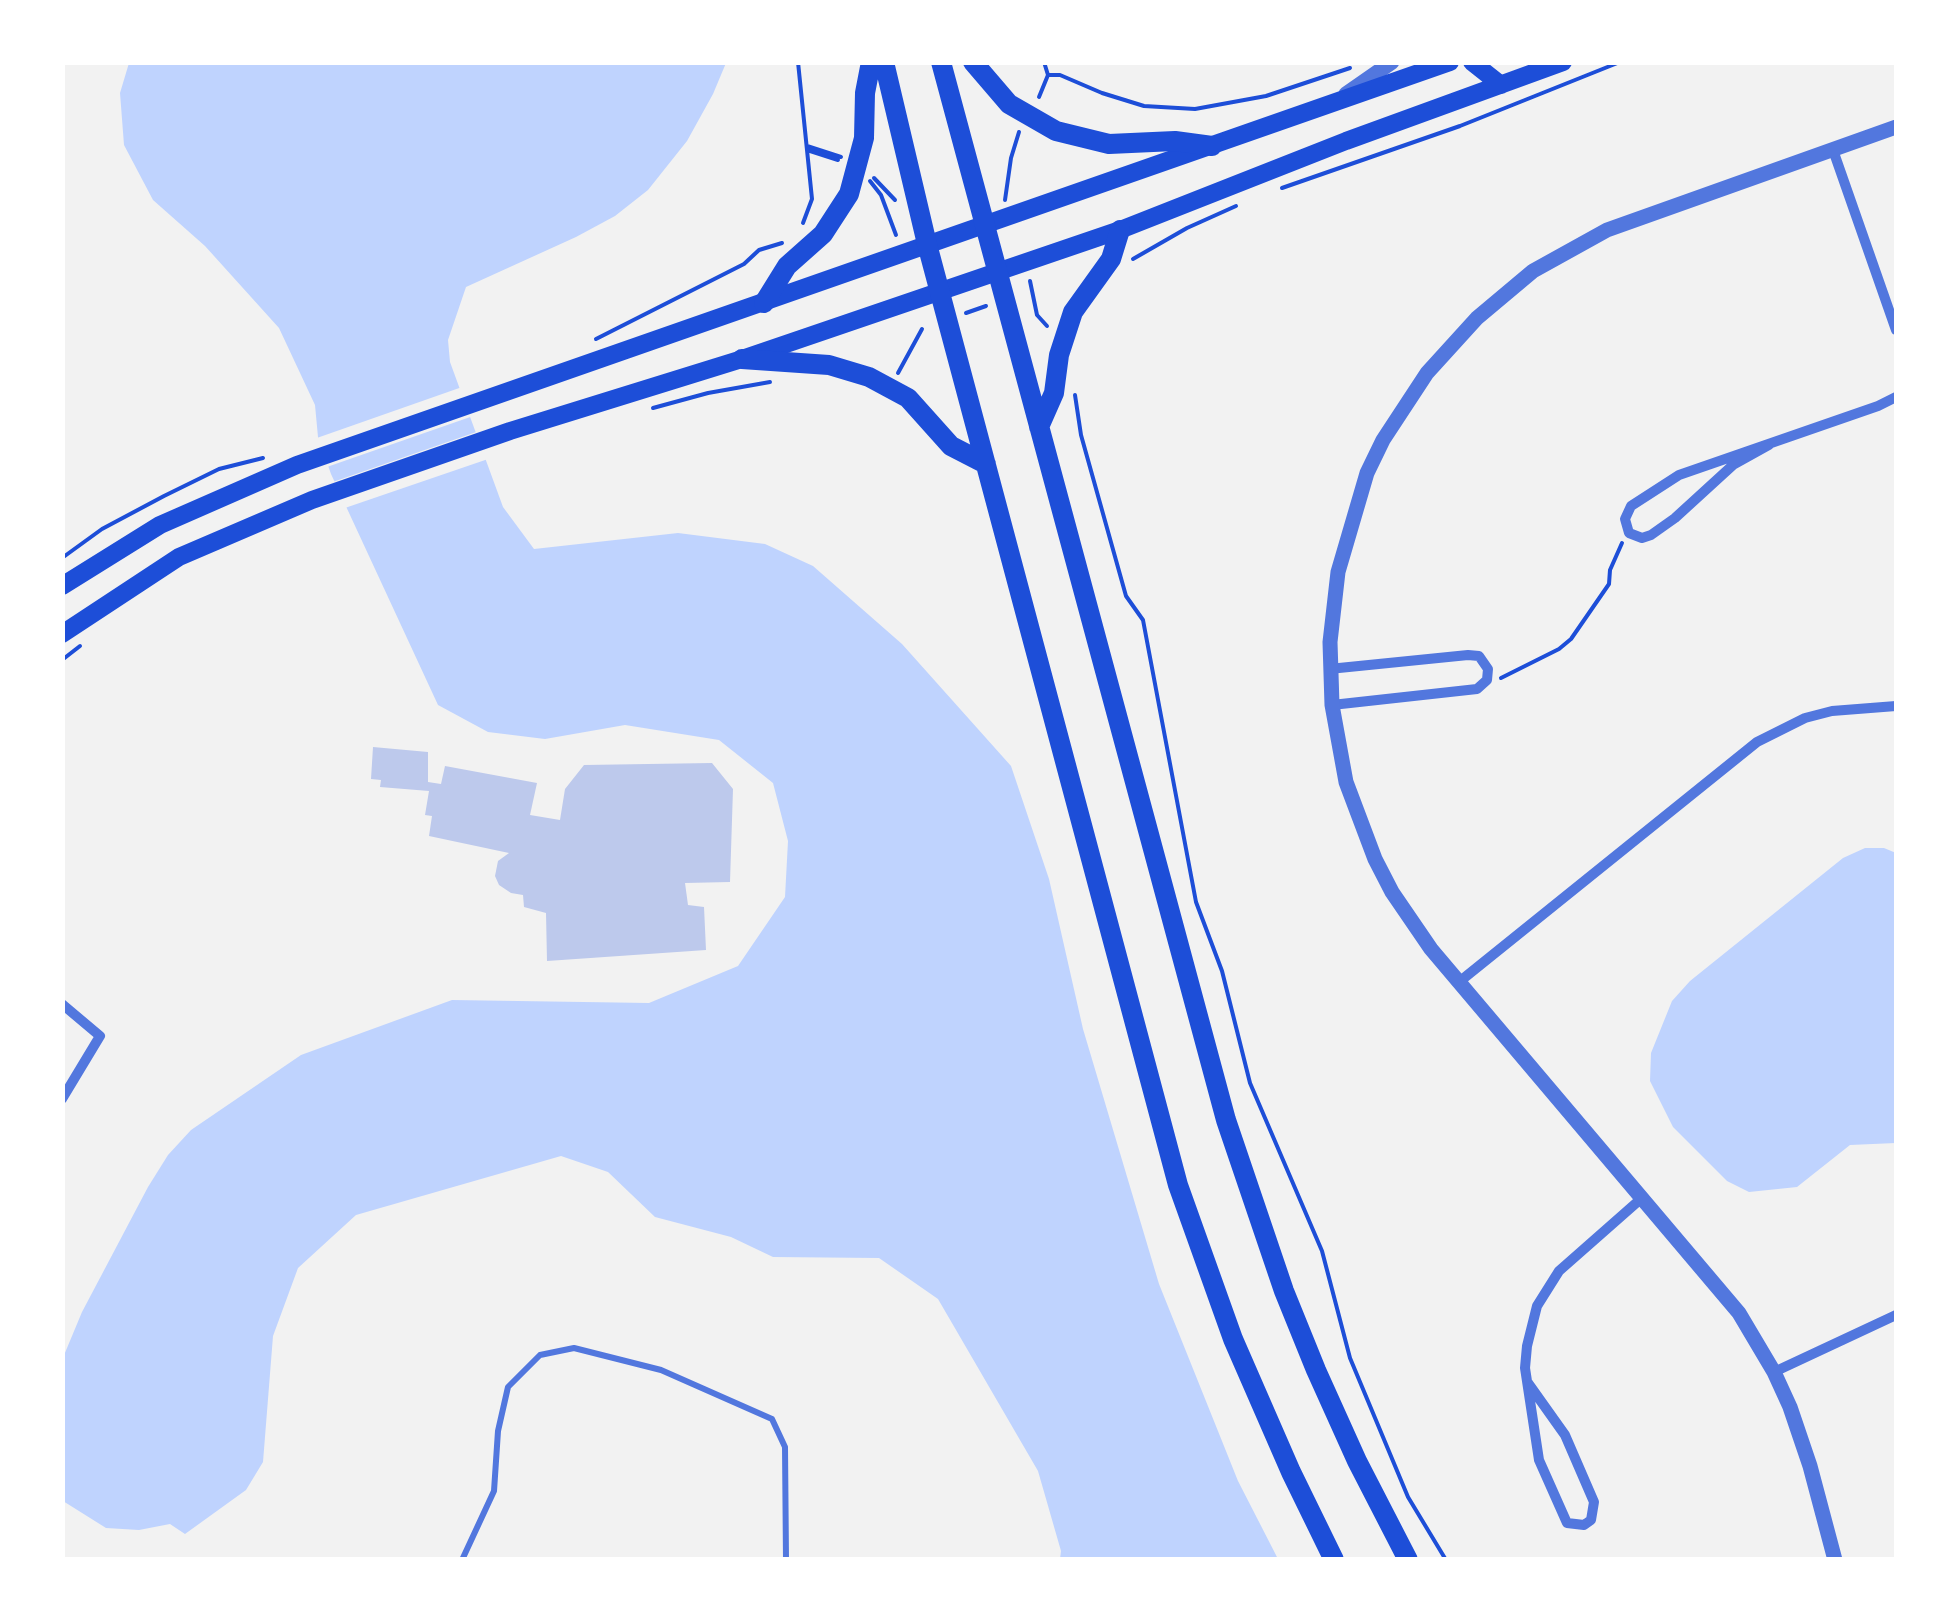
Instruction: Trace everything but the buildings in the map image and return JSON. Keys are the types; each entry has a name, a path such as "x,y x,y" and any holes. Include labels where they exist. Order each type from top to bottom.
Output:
{"main road":[{"path":"764,303 787,266 823,234 848,194 864,138 865,93 871,62"},
{"path":"884,62 927,244 1178,1185 1233,1339 1334,1560"},
{"path":"941,62 1226,1120 1284,1291 1316,1370 1357,1462 1408,1560"},
{"path":"972,62 1009,104 1056,131 1110,144 1175,141 1212,146"},
{"path":"62,586 160,525 297,465 1450,62"},
{"path":"1472,62 1500,85"},
{"path":"1493,62 1500,85"},
{"path":"62,634 180,557 312,500 1120,230 1346,141 1563,62"},
{"path":"1039,427 1054,394 1062,343 1073,312 1112,259 1120,230"},
{"path":"742,359 828,365 869,376 908,398 951,446 986,464"}],"street":[{"path":"1330,105 1392,62"},
{"path":"1835,1560 1800,1434 1774,1372 1738,1313 1410,922 1375,859 1346,782 1329,669 1338,572 1366,474 1427,372 1477,318 1534,271 1607,230 1896,127"},
{"path":"1833,150 1896,330"},
{"path":"1769,445 1723,473 1651,535 1635,537 1628,529 1625,519 1631,506 1666,482 1896,397"},
{"path":"1329,669 1468,655 1479,656 1486,663 1487,680 1472,690 1332,705"},
{"path":"1459,982 1757,742 1791,724 1832,711 1896,706"},
{"path":"62,1004 100,1036 62,1099"},
{"path":"1528,1383 1564,1435 1594,1502 1591,1520 1584,1525 1567,1523 1538,1460 1525,1368 1530,1327 1548,1286 1574,1256 1643,1197"},
{"path":"1774,1372 1896,1314"}],"lane":[{"path":"462,1560 494,1491 498,1431 508,1387 540,1356 574,1348 662,1370 772,1419 785,1447 786,1560"}],"path":[{"path":"798,62 812,199 800,228"},
{"path":"1034,106 1048,75 1044,62"},
{"path":"1048,75 1060,74 1144,106 1194,109 1266,96 1364,62"},
{"path":"1271,192 1460,126 1620,62"},
{"path":"1010,216 1005,202 1007,179 1022,125"},
{"path":"807,150 848,163"},
{"path":"864,176 882,195 901,254"},
{"path":"1129,262 1187,228 1237,206"},
{"path":"595,340 744,264 759,250 785,241"},
{"path":"1024,263 1037,315 1052,329"},
{"path":"914,300 922,329"},
{"path":"894,380 922,329 1006,300"},
{"path":"640,412 708,393 787,381"},
{"path":"1076,388 1080,435 1126,596 1143,620 1196,902 1222,971 1250,1084 1322,1251 1350,1358 1408,1496 1446,1560"},
{"path":"62,558 102,530 219,468 274,455"},
{"path":"1487,680 1497,680 1571,639 1609,584 1610,570 1628,529"},
{"path":"62,660 92,636"}],"water":[{"path":"129,63 726,63 687,141 648,190 615,216 576,237 466,287 448,340 450,362 503,507 534,549 678,533 765,544 813,566 902,644 1011,766 1049,879 1083,1029 1159,1284 1238,1481 1278,1559 1060,1559 1038,1471 938,1299 879,1258 773,1257 731,1237 655,1217 608,1172 561,1156 356,1215 298,1268 273,1336 263,1462 246,1490 185,1534 170,1524 139,1530 106,1528 63,1501 62,1360 82,1312 148,1187 168,1155 191,1130 301,1055 452,1000 649,1003 738,966 785,897 788,841 773,783 719,740 625,725 545,739 488,732 438,705 331,474 318,437 315,405 279,328 205,246 153,200 124,145 120,93"},
{"path":"1865,848 1884,848 1896,853 1896,1143 1850,1145 1797,1187 1749,1192 1727,1181 1673,1127 1650,1081 1651,1053 1672,1001 1690,981 1843,858"}],"pier":[{"path":"465,386 476,415 324,468 314,439"},
{"path":"482,430 491,458 342,509 330,483"}]}
